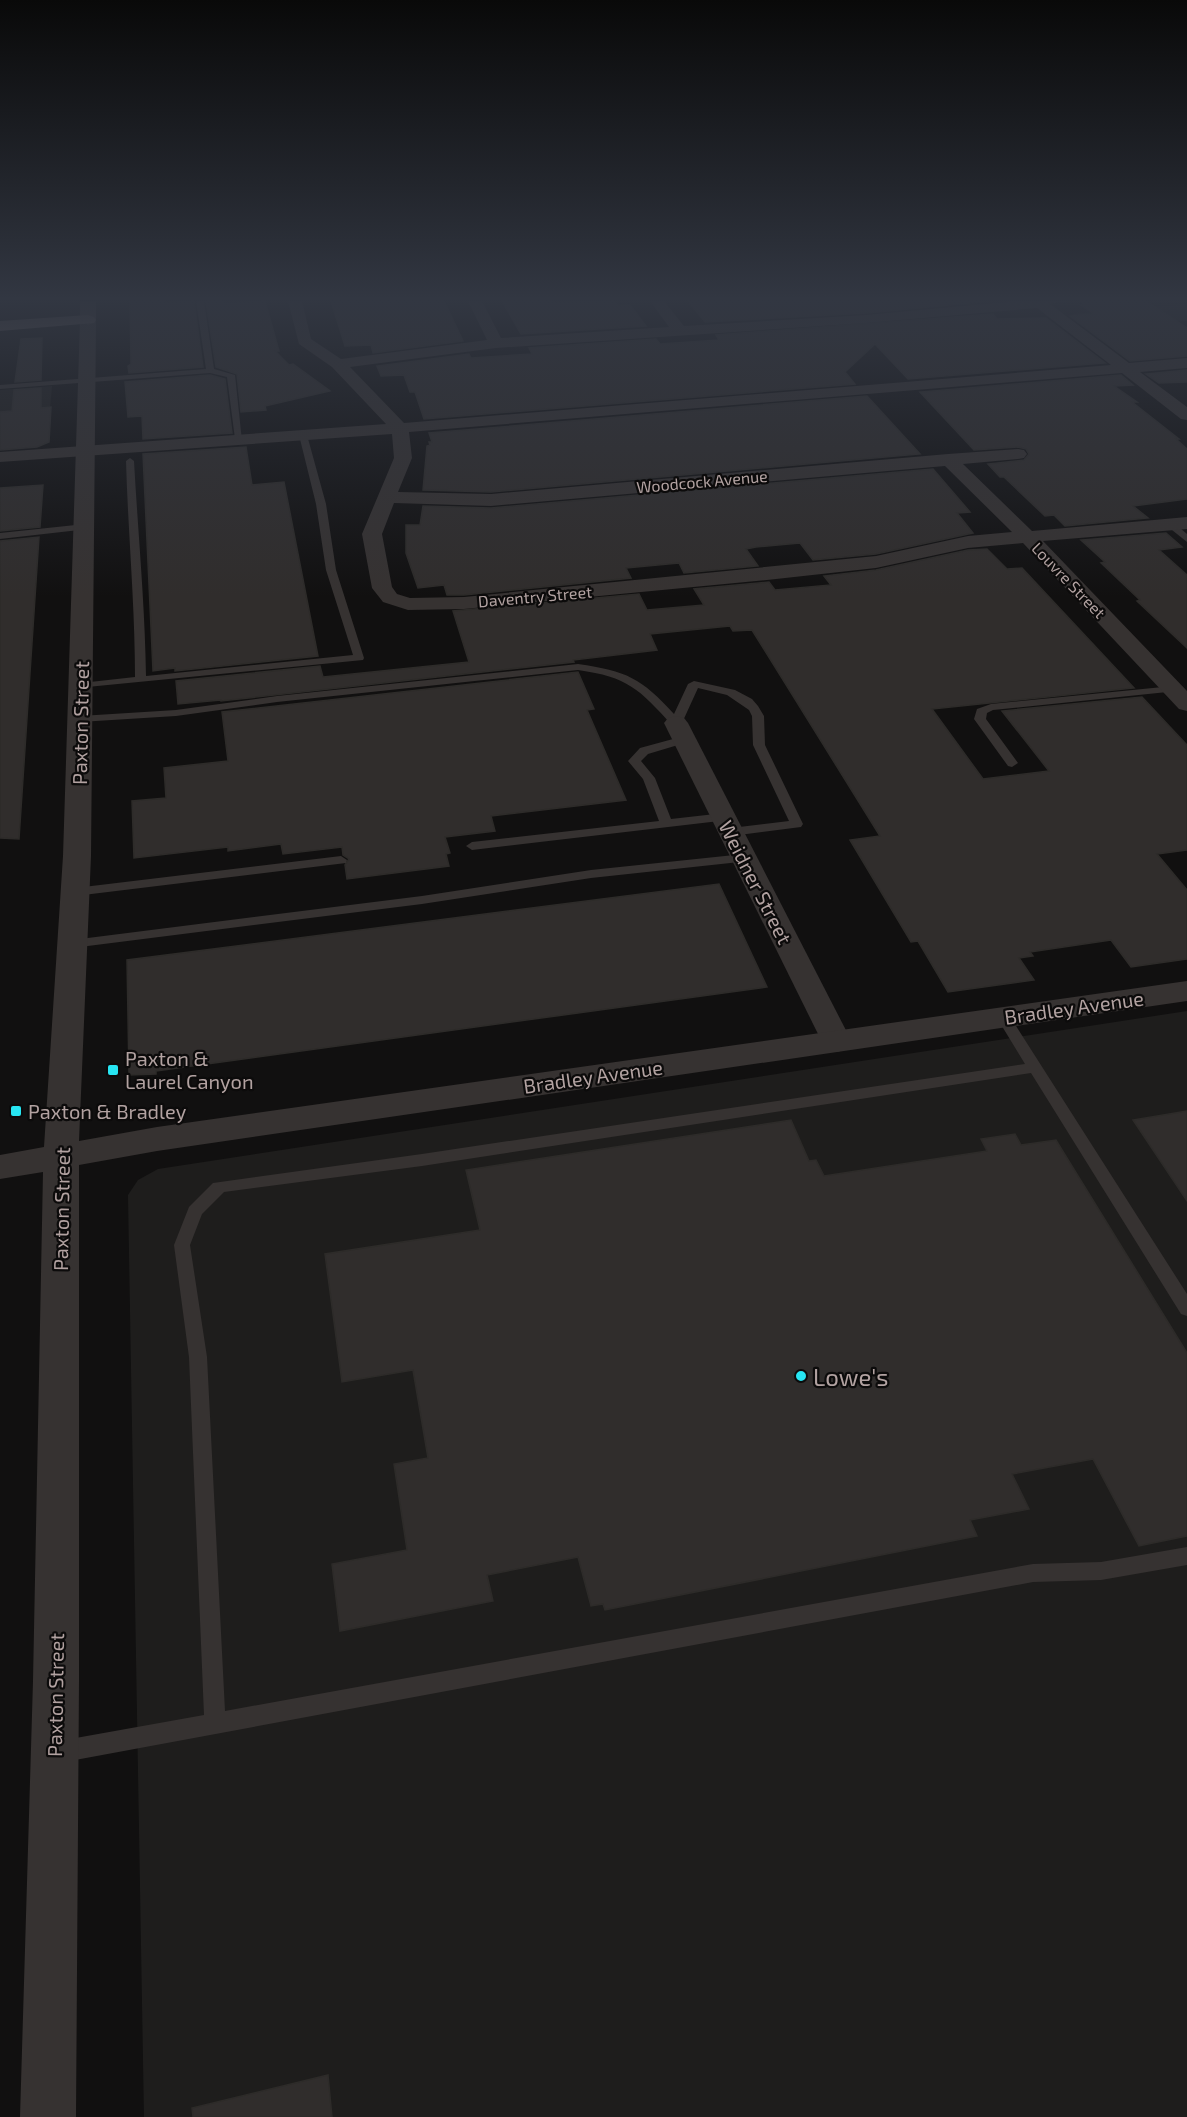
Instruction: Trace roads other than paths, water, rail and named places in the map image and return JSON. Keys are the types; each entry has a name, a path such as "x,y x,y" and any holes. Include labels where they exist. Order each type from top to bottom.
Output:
{"street":[{"name":"Paxton Street","path":"48,2117 61,1156 75,892 88,400"},
{"path":"373,400 400,428"},
{"path":"0,457 400,428 741,400"},
{"path":"1167,400 1187,415"},
{"name":"Daventry Street","path":"400,428 403,458 372,534 382,588 390,598 408,604 464,603 767,574 876,562 968,543 1179,523"},
{"name":"Woodcock Avenue","path":"386,497 491,500 1018,454"},
{"name":"Louvre Street","path":"948,459 1028,537 1180,696"},
{"name":"Weidner Street","path":"680,731 837,1042"},
{"name":"Bradley Avenue","path":"0,1167 157,1139 1187,991"}],"lane":[{"path":"234,400 239,439"},
{"path":"81,686 359,658 331,570 321,504 303,435"},
{"path":"130,461 135,576 140,616 141,680"},
{"path":"1179,523 1187,539"},
{"path":"0,536 85,527"},
{"path":"80,719 176,713 277,699 578,667 611,671 631,678 646,690 680,731"},
{"path":"472,846 666,824 796,824 759,745 758,717 754,708 742,698 694,684 680,731 644,751 634,761 649,778 666,824"},
{"path":"1012,763 980,719 981,711 991,707 1180,696"},
{"path":"72,944 422,900 591,874 744,858"},
{"path":"75,892 341,860"},
{"path":"1004,1017 1187,1309"},
{"path":"215,1724 198,1357 182,1245 195,1211 219,1187 422,1160 1036,1067"},
{"path":"54,1753 1033,1574 1101,1571 1187,1556"}],"place":[{"name":"Paxton & Laurel Canyon","path":"113,1070"},
{"name":"Paxton & Bradley","path":"16,1111"},
{"name":"Lowe's","path":"801,1376"}]}
